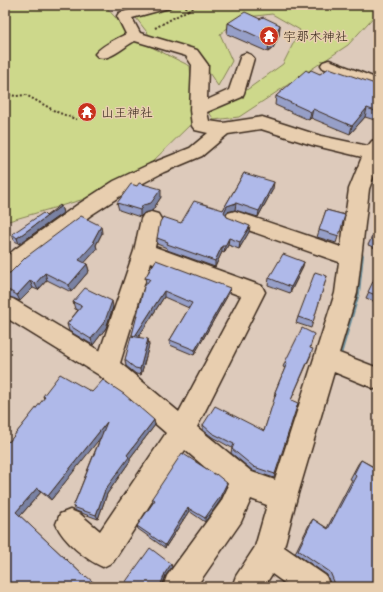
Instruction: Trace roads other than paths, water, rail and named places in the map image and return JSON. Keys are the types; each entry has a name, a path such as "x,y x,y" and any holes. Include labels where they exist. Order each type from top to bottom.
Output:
{"street":[{"path":"136,37 124,16 157,6"},
{"path":"103,54 121,42 136,37 192,53 200,65 199,118"},
{"path":"170,162 170,156 199,118 236,93 246,58"},
{"path":"329,65 378,85"},
{"path":"199,118 223,129"},
{"path":"5,271 21,256 84,210 121,186 170,162 196,152 223,129 262,122 318,141 376,151 359,189 346,293 283,497 268,553 247,587"},
{"path":"235,218 351,258"},
{"path":"107,367 144,251 151,219"},
{"path":"70,524 103,552 182,431 254,292 144,251"},
{"path":"5,306 107,367 244,483 283,497"},
{"path":"326,358 378,379"},
{"path":"178,587 231,512 244,483"},
{"path":"268,553 315,587"}],"waterway":[{"path":"337,361 357,294 361,255"}],"place":[{"name":"宇那木神社","path":"269,36"},
{"name":"山王神社","path":"87,112"}]}
